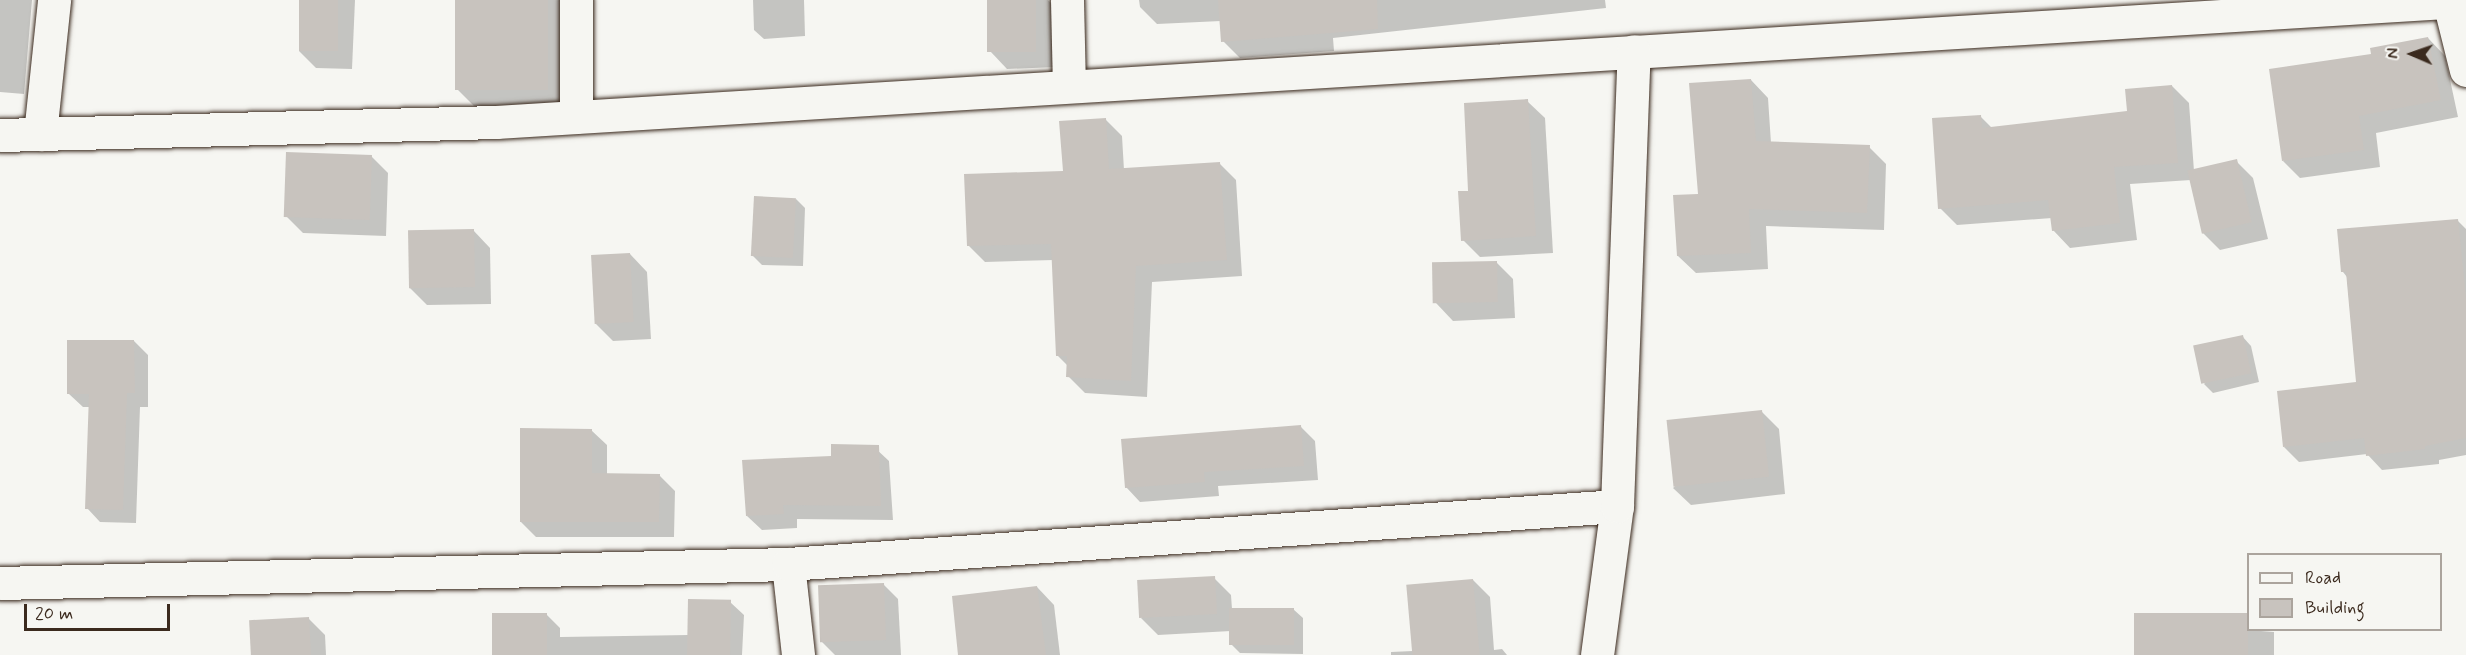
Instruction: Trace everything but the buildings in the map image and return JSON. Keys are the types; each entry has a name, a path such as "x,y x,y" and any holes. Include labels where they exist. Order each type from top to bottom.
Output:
{"street":[{"path":"40,134 54,0"},
{"path":"576,0 576,117"},
{"path":"1067,0 1069,86"},
{"path":"0,135 576,117 2449,1 2466,70"},
{"path":"1597,655 1617,506 1634,51"},
{"path":"0,583 788,564 1617,506"},
{"path":"788,564 798,655"}]}
